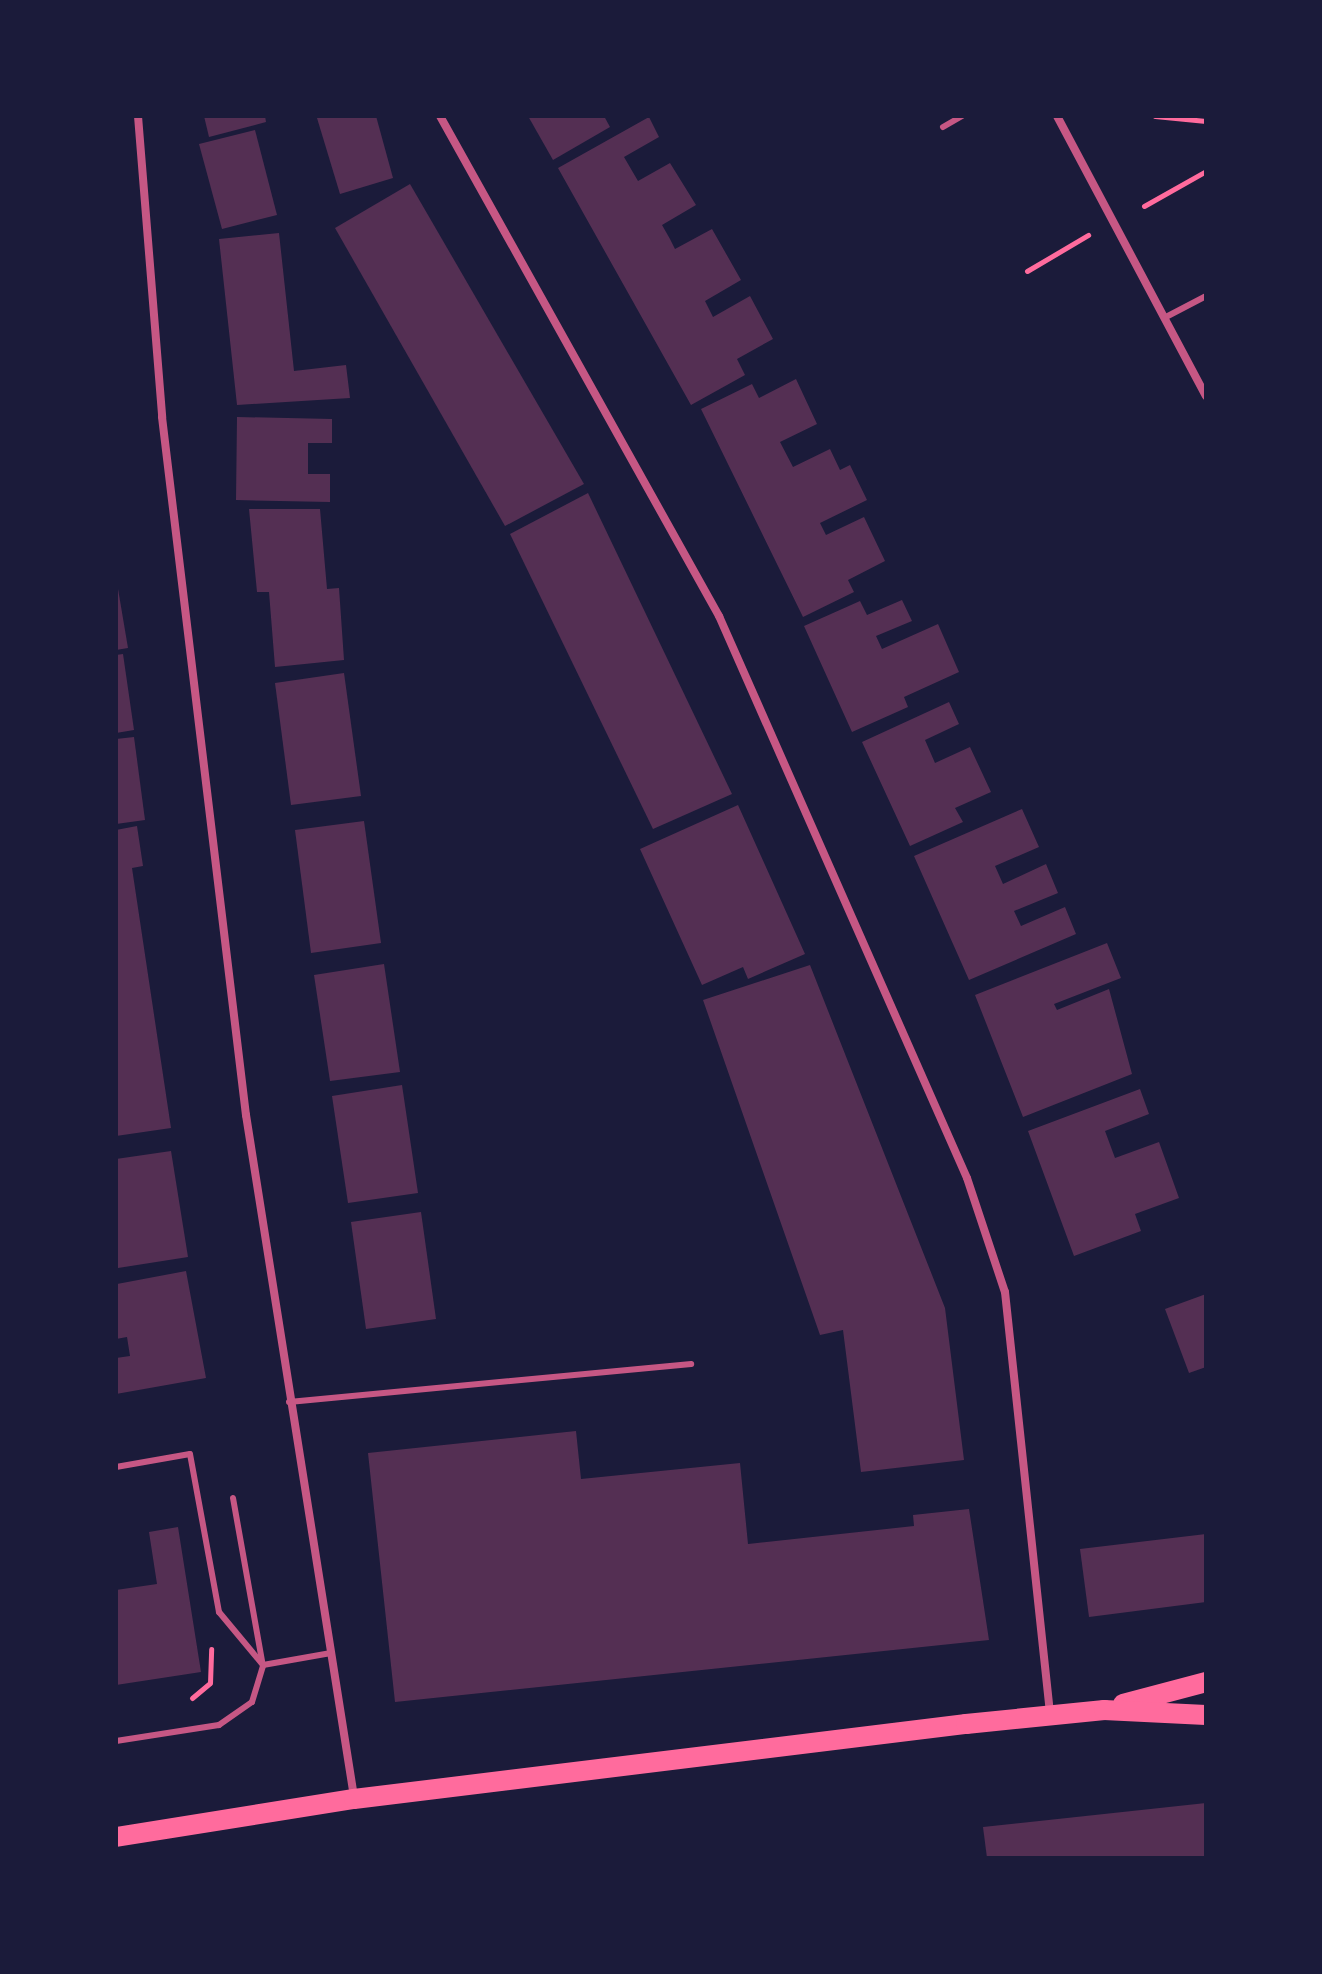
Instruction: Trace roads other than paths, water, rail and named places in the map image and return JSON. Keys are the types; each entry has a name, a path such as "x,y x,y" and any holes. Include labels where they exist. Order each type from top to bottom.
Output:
{"main road":[{"path":"1104,1710 1206,1682"},
{"path":"116,1837 354,1799 1050,1715 1104,1710 1206,1715"}],"street":[{"path":"138,116 162,417 246,1115 354,1799"},
{"path":"440,116 719,616 967,1178 1005,1292 1050,1715"},
{"path":"1057,116 1206,396"}],"lane":[{"path":"943,127 962,116"},
{"path":"1164,318 1206,296"},
{"path":"289,1402 691,1364"},
{"path":"116,1467 190,1454 219,1612 263,1665"},
{"path":"116,1741 232,1719 252,1702 263,1665 233,1498"},
{"path":"263,1665 331,1653"}]}
